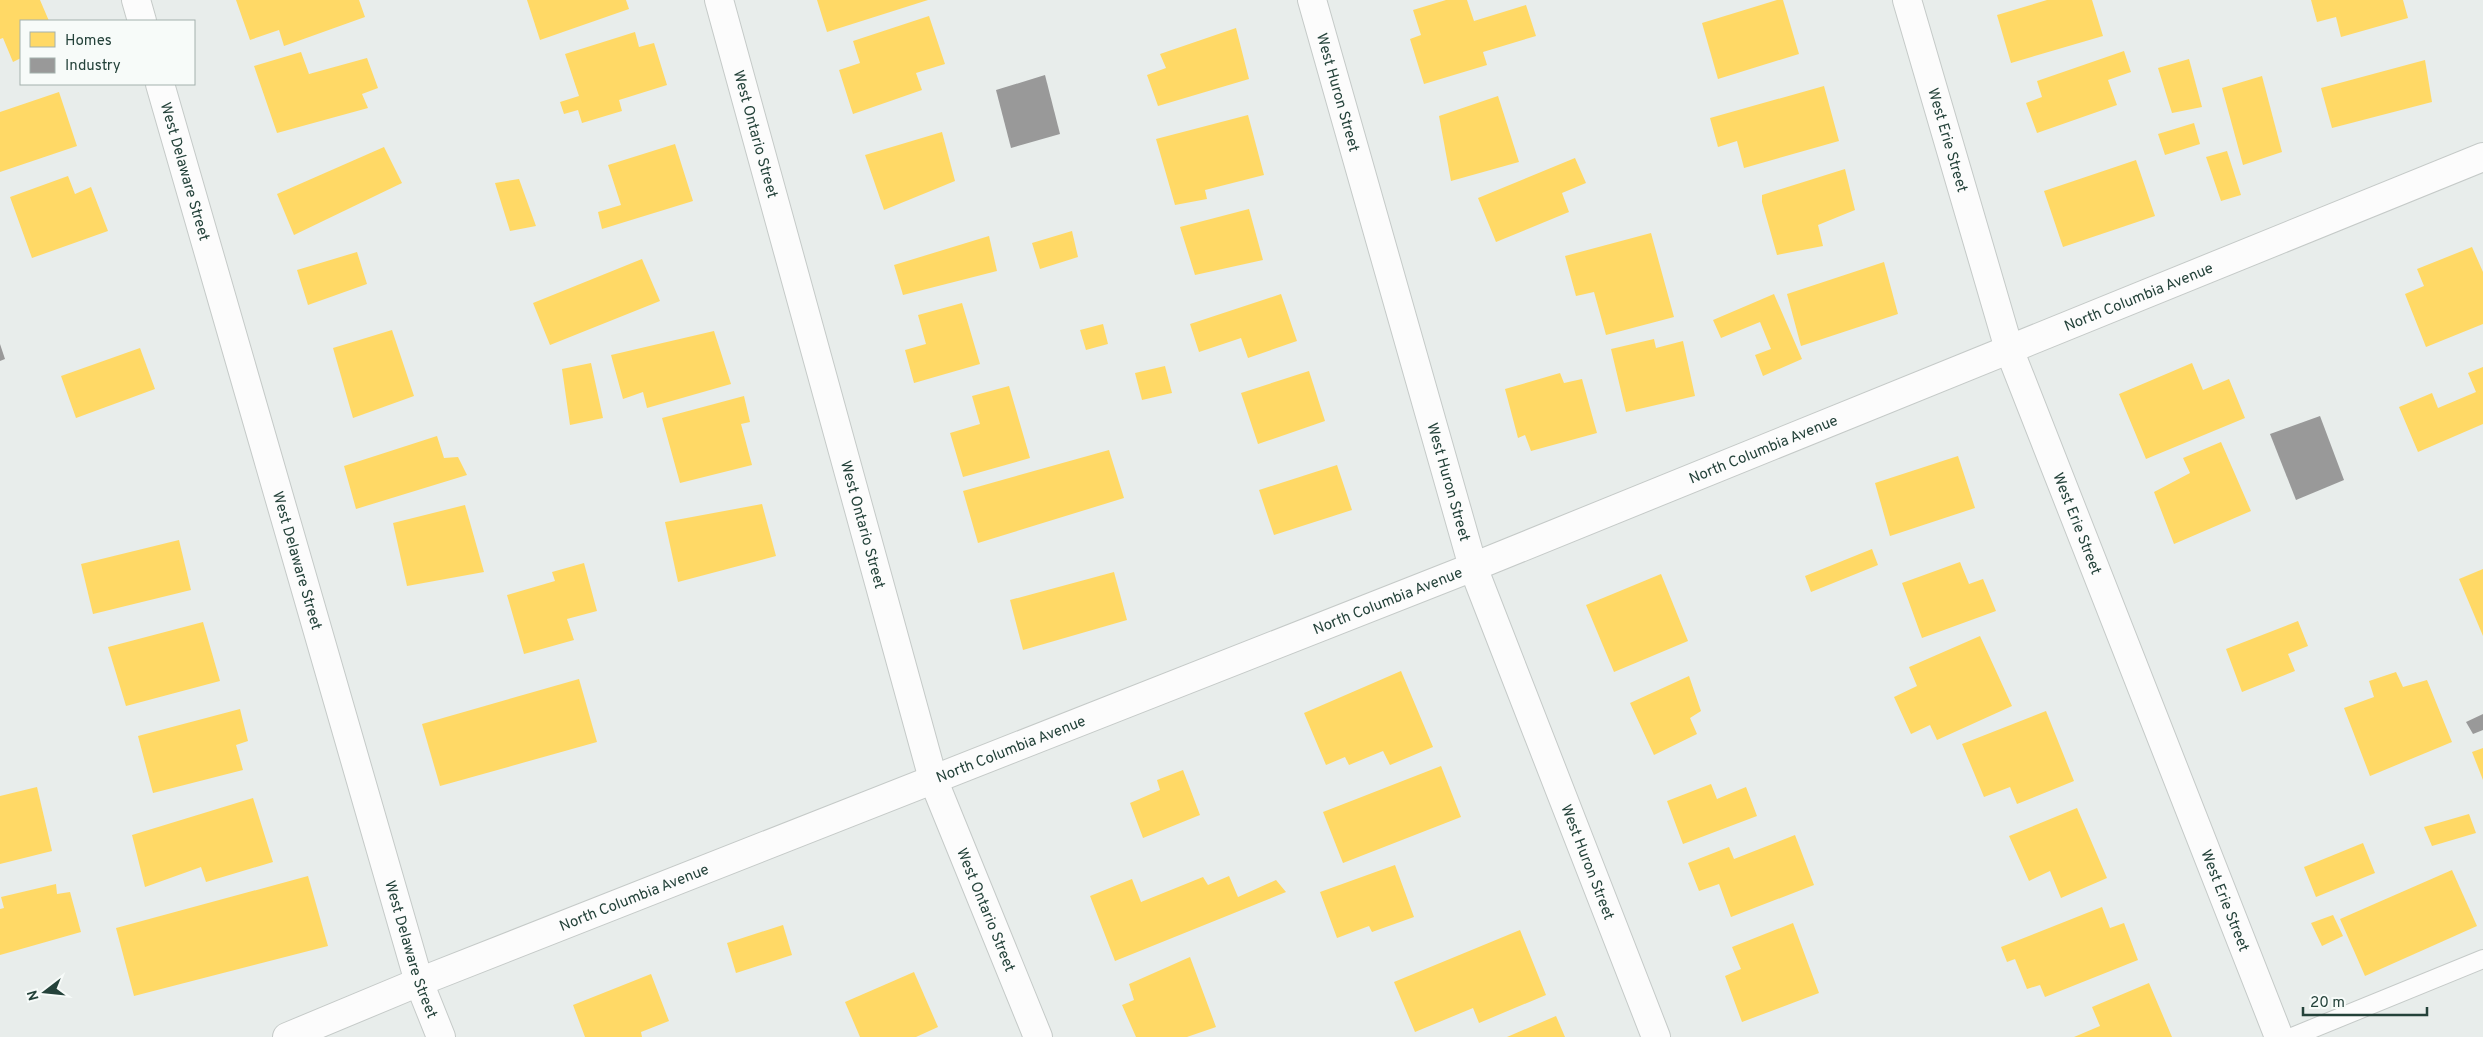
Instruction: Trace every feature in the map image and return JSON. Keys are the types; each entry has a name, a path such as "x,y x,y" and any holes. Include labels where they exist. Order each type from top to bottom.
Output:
{"street":[{"path":"136,0 142,20"},
{"name":"West Ontario Street","path":"719,0 933,779 1038,1037"},
{"name":"West Huron Street","path":"1312,0 1473,566 1656,1037"},
{"name":"West Erie Street","path":"1907,0 2009,349 2278,1037"},
{"name":"West Delaware Street","path":"160,85 419,982 441,1037"},
{"name":"North Columbia Avenue","path":"288,1037 419,982 1473,566 2483,157"}],"lane":[{"path":"2292,1037 2483,959"}],"building: Homes":[{"path":"0,0 40,0 49,20 20,20 20,58 13,62 3,38 0,39"},
{"path":"236,0 359,0 365,17 284,46 279,30 250,40"},
{"path":"527,0 626,0 629,9 540,40"},
{"path":"817,0 928,0 827,32"},
{"path":"1446,0 1467,0 1474,21 1526,5 1536,36 1483,52 1487,65 1424,84 1410,39 1421,35 1413,10"},
{"path":"1777,0 1783,0 1799,54 1718,79 1702,23"},
{"path":"2047,0 2092,0 2103,36 2011,63 1997,15"},
{"path":"2311,0 2403,0 2408,18 2341,37 2336,17 2317,22"},
{"path":"929,16 945,64 916,73 922,90 853,114 839,70 860,63 853,41"},
{"path":"1236,28 1249,79 1158,106 1147,75 1166,68 1160,54"},
{"path":"635,32 639,47 654,43 667,85 619,100 622,111 582,123 578,110 564,114 560,102 579,96 565,54"},
{"path":"2124,51 2131,72 2108,80 2117,105 2037,133 2026,103 2042,97 2037,81"},
{"path":"301,52 309,74 367,58 378,88 362,94 368,108 277,133 254,66"},
{"path":"2189,59 2202,107 2172,113 2158,68"},
{"path":"2425,60 2432,102 2332,128 2321,88"},
{"path":"2262,76 2282,152 2243,165 2222,88"},
{"path":"1824,86 1839,141 1744,168 1737,141 1718,147 1710,118"},
{"path":"59,92 77,146 0,172 0,112"},
{"path":"1498,96 1519,162 1451,181 1439,116"},
{"path":"1248,115 1264,175 1205,190 1207,199 1175,205 1156,139"},
{"path":"2194,123 2200,144 2165,155 2158,134"},
{"path":"942,132 955,181 884,210 865,155"},
{"path":"675,144 693,201 602,229 598,212 621,205 608,165"},
{"path":"384,147 402,183 294,235 277,194"},
{"path":"2227,151 2241,195 2221,201 2206,157"},
{"path":"1575,158 1586,183 1562,193 1569,212 1496,242 1478,198"},
{"path":"2136,160 2155,216 2063,247 2044,191"},
{"path":"1845,169 1855,210 1818,225 1823,246 1777,255 1762,202 1762,195"},
{"path":"68,176 75,194 91,187 108,231 32,258 10,197"},
{"path":"519,179 536,226 510,231 495,183"},
{"path":"1249,209 1263,260 1195,275 1180,227"},
{"path":"1072,231 1078,257 1040,269 1032,243"},
{"path":"1651,233 1674,317 1606,335 1594,292 1576,296 1565,256"},
{"path":"989,236 997,271 903,295 894,265"},
{"path":"2472,247 2483,272 2483,324 2426,347 2405,294 2424,286 2417,269"},
{"path":"357,252 367,284 308,305 297,270"},
{"path":"642,259 660,301 550,345 533,303"},
{"path":"1884,262 1898,314 1801,346 1787,294"},
{"path":"1281,294 1297,341 1248,358 1241,338 1199,352 1190,324"},
{"path":"1774,294 1802,359 1763,376 1755,355 1771,349 1760,322 1721,338 1713,320"},
{"path":"962,303 980,364 914,383 905,350 926,344 918,315"},
{"path":"1103,324 1108,344 1086,350 1080,330"},
{"path":"392,330 414,396 353,418 333,348"},
{"path":"714,331 731,384 647,408 643,392 623,399 611,355"},
{"path":"1654,339 1656,348 1683,341 1695,396 1626,412 1611,349"},
{"path":"140,348 155,389 76,418 61,376"},
{"path":"591,363 603,418 570,425 562,369"},
{"path":"2192,363 2203,390 2229,379 2245,418 2146,459 2119,394"},
{"path":"1165,366 1172,393 1142,400 1135,373"},
{"path":"2483,367 2483,424 2418,452 2399,407 2432,393 2438,408 2476,392 2468,373"},
{"path":"1309,371 1325,421 1258,444 1241,393"},
{"path":"1560,373 1564,383 1582,379 1597,433 1531,451 1525,435 1518,438 1505,389"},
{"path":"1009,386 1030,458 963,477 950,433 980,424 972,396"},
{"path":"744,396 750,422 741,424 752,465 680,483 662,418"},
{"path":"437,436 444,458 458,457 467,475 356,509 344,466"},
{"path":"2221,442 2251,511 2174,544 2154,492 2190,473 2183,458"},
{"path":"1109,450 1124,498 978,543 963,491"},
{"path":"1958,456 1975,508 1890,536 1875,483"},
{"path":"1337,465 1352,510 1274,535 1259,490"},
{"path":"762,504 776,556 678,582 665,522"},
{"path":"465,505 484,572 407,586 393,523"},
{"path":"179,540 191,590 93,614 81,564"},
{"path":"1872,549 1878,565 1811,592 1805,576"},
{"path":"1960,562 1969,584 1983,579 1996,611 1922,638 1902,583"},
{"path":"584,563 597,611 567,619 574,640 524,654 507,595 555,581 552,572"},
{"path":"2483,569 2483,636 2459,579"},
{"path":"1114,572 1127,620 1023,650 1010,600"},
{"path":"1661,574 1688,641 1614,672 1586,605"},
{"path":"2298,621 2308,646 2288,654 2295,671 2242,692 2226,649"},
{"path":"203,622 220,681 126,706 108,647"},
{"path":"1980,636 2012,706 1937,740 1930,725 1911,734 1894,697 1917,686 1909,667"},
{"path":"1401,671 1433,747 1390,765 1383,751 1349,765 1345,757 1326,765 1304,713"},
{"path":"2396,672 2403,687 2427,680 2452,742 2370,776 2344,708 2374,697 2369,681"},
{"path":"1689,676 1701,711 1690,718 1697,734 1654,755 1630,703"},
{"path":"579,679 597,742 440,786 422,724"},
{"path":"240,709 248,741 236,745 243,770 153,793 138,736"},
{"path":"2046,711 2074,781 2017,804 2010,787 1984,797 1962,744"},
{"path":"2483,748 2483,780 2472,752"},
{"path":"1441,766 1461,817 1343,863 1323,812"},
{"path":"1183,770 1200,815 1143,838 1130,803 1160,790 1157,780"},
{"path":"1711,784 1717,799 1746,787 1757,816 1683,844 1667,801"},
{"path":"37,787 52,851 0,864 0,796"},
{"path":"253,798 273,862 206,882 201,867 145,887 132,835"},
{"path":"2077,808 2107,878 2061,898 2050,871 2029,881 2009,836"},
{"path":"2469,814 2476,833 2432,846 2424,827"},
{"path":"1795,835 1814,885 1731,917 1719,884 1699,891 1688,863 1729,847 1734,859"},
{"path":"2363,843 2375,873 2316,897 2304,867"},
{"path":"1395,865 1414,917 1372,932 1369,926 1337,938 1320,892"},
{"path":"2452,870 2477,926 2365,976 2340,919"},
{"path":"308,876 328,946 134,996 116,928"},
{"path":"1229,876 1238,897 1276,880 1286,892 1115,961 1090,896 1132,879 1141,902 1203,877 1208,885"},
{"path":"56,884 57,894 70,892 81,932 0,955 0,909 4,908 1,897"},
{"path":"2102,907 2110,928 2124,923 2138,960 2045,997 2040,985 2027,989 2015,959 2007,962 2001,947"},
{"path":"2333,915 2343,936 2322,946 2311,923"},
{"path":"1793,923 1819,993 1742,1022 1725,976 1741,969 1732,947"},
{"path":"783,925 792,955 736,973 727,943"},
{"path":"1520,930 1546,995 1479,1023 1473,1008 1415,1032 1394,982"},
{"path":"1190,957 1216,1027 1187,1037 1136,1037 1122,1005 1134,1000 1129,984"},
{"path":"914,972 938,1027 916,1037 860,1037 845,1002"},
{"path":"651,974 669,1021 641,1032 642,1037 585,1037 573,1005"},
{"path":"2149,983 2172,1037 2074,1037 2100,1026 2092,1007"},
{"path":"1556,1016 1565,1037 1507,1037"}],"building: Industry":[{"path":"1045,75 1060,134 1011,148 996,90"},
{"path":"0,344 5,359 0,361"},
{"path":"2320,416 2344,480 2296,500 2270,434"},
{"path":"2483,714 2483,730 2473,734 2466,722"}]}
